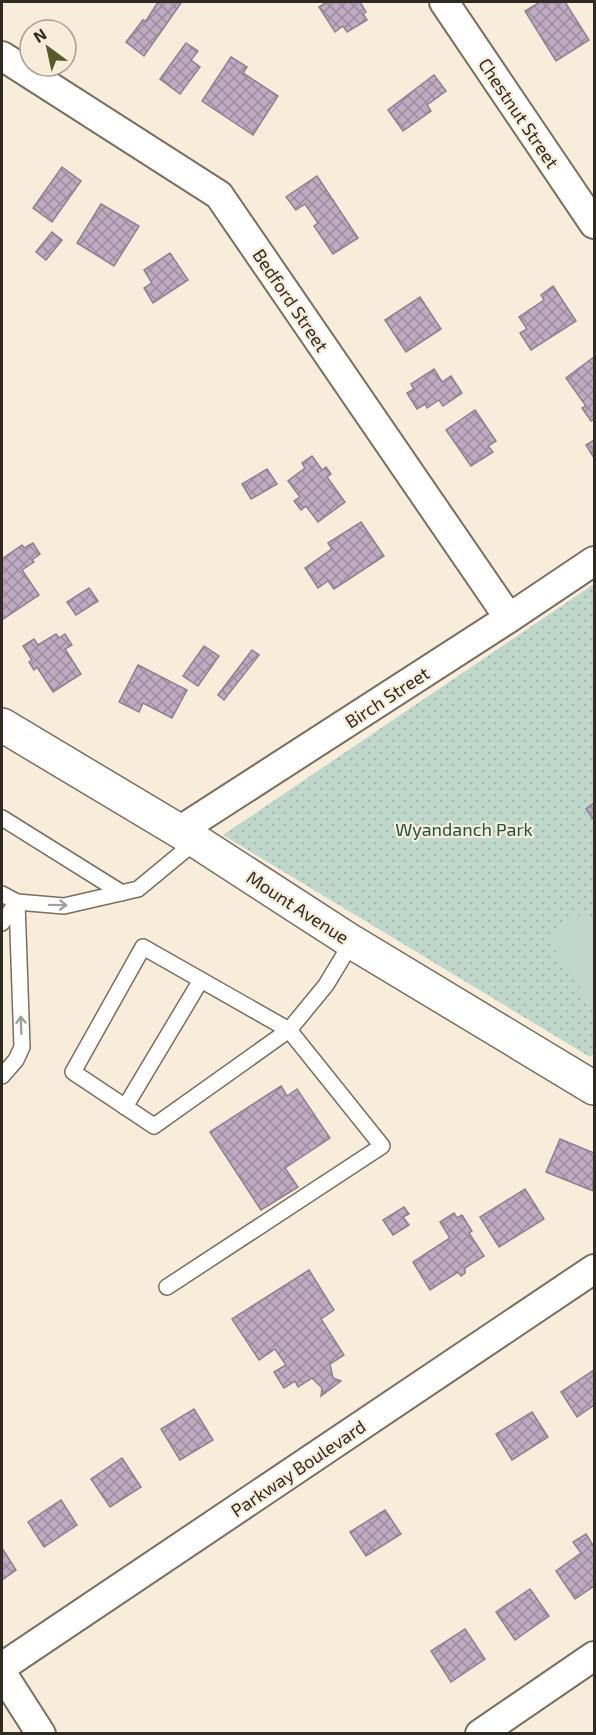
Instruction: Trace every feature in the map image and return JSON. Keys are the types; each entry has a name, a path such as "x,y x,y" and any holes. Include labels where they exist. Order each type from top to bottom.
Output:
{"street":[{"name":"Chestnut Street","path":"444,2 594,224"},
{"name":"Bedford Street","path":"2,56 219,195 509,618"},
{"name":"Birch Street","path":"187,836 594,561"},
{"name":"Mount Avenue","path":"2,725 187,836 352,942 594,1088"},
{"name":"Parkway Boulevard","path":"2,1667 594,1269"},
{"path":"480,1734 594,1656"},
{"path":"2,1673 41,1734"}],"lane":[{"path":"2,818 122,893"},
{"path":"2,894 17,902 64,906 138,889 187,836"},
{"path":"2,923 17,902"},
{"path":"2,1076 16,1060 22,1047 17,902"},
{"path":"167,1287 382,1146 289,1030 143,947 73,1072 154,1126 289,1030 326,985 352,942"},
{"path":"125,1107 201,980"}],"green space":[{"name":"Wyandanch Park","path":"594,584 594,1054 590,1057 223,835"},
{"path":"584,912 594,927 594,1008 546,937"}],"building":[{"path":"158,2 181,3 144,56 126,42 143,20 146,21"},
{"path":"327,2 360,2 366,12 363,14 367,20 347,32 343,26 335,32 319,7"},
{"path":"540,2 565,2 589,40 556,61 525,11"},
{"path":"186,43 198,51 191,60 200,67 180,94 160,79"},
{"path":"231,57 247,67 243,73 278,96 253,135 202,101"},
{"path":"434,75 446,91 427,105 431,111 403,131 388,110"},
{"path":"62,167 81,181 52,222 33,208"},
{"path":"317,176 358,238 333,254 314,226 318,223 305,204 296,210 286,197"},
{"path":"101,204 139,226 114,266 77,243"},
{"path":"52,232 62,240 46,260 36,252"},
{"path":"170,253 188,280 153,303 144,288 152,283 144,270"},
{"path":"553,286 576,321 531,350 520,333 527,329 519,317 544,300 541,295"},
{"path":"420,297 441,329 406,352 385,320"},
{"path":"594,357 594,419 591,421 582,408 586,406 566,378"},
{"path":"434,369 442,382 451,376 462,393 443,406 439,400 427,408 425,404 417,409 407,393 414,389 411,384"},
{"path":"475,410 496,441 488,446 493,452 471,466 446,430"},
{"path":"594,440 594,458 586,445"},
{"path":"312,456 322,470 326,467 331,474 327,477 345,502 318,522 306,506 301,510 294,501 300,497 288,481 305,468 302,463"},
{"path":"267,469 277,484 251,499 242,484"},
{"path":"361,522 384,556 334,589 328,581 318,588 305,568 332,549 328,543"},
{"path":"33,543 40,554 32,560 34,562 22,570 39,595 3,619 2,559 22,545 24,548"},
{"path":"89,588 98,601 76,615 67,602"},
{"path":"56,634 59,638 65,634 72,645 65,649 81,674 53,692 37,667 34,670 29,662 32,660 23,646 34,639 38,645"},
{"path":"204,646 219,656 198,686 183,676"},
{"path":"252,650 259,655 224,700 218,695"},
{"path":"138,665 187,690 172,718 143,703 139,712 119,702"},
{"path":"594,803 594,820 586,809"},
{"path":"281,1086 287,1096 297,1089 330,1138 285,1168 298,1187 261,1210 210,1132"},
{"path":"560,1139 594,1153 593,1191 546,1172"},
{"path":"525,1189 544,1219 499,1247 480,1217"},
{"path":"404,1207 409,1214 403,1217 409,1225 393,1235 383,1220"},
{"path":"454,1213 457,1218 462,1215 472,1231 469,1233 484,1256 465,1268 465,1273 461,1276 458,1272 430,1290 413,1262 450,1238 440,1222"},
{"path":"309,1270 334,1310 321,1319 344,1355 330,1364 333,1378 341,1381 321,1396 322,1388 312,1378 298,1387 295,1381 284,1388 274,1372 286,1365 275,1349 259,1360 232,1319"},
{"path":"594,1370 594,1405 577,1417 561,1392"},
{"path":"194,1409 213,1440 180,1460 161,1429"},
{"path":"532,1412 548,1437 512,1460 496,1434"},
{"path":"122,1458 141,1487 110,1507 91,1479"},
{"path":"61,1500 77,1525 44,1547 28,1522"},
{"path":"385,1510 401,1534 366,1556 350,1532"},
{"path":"586,1534 594,1547 594,1586 575,1599 556,1571 581,1553 573,1542"},
{"path":"2,1548 16,1570 2,1580"},
{"path":"530,1589 549,1616 515,1640 496,1612"},
{"path":"465,1629 485,1659 451,1682 431,1651"}]}
